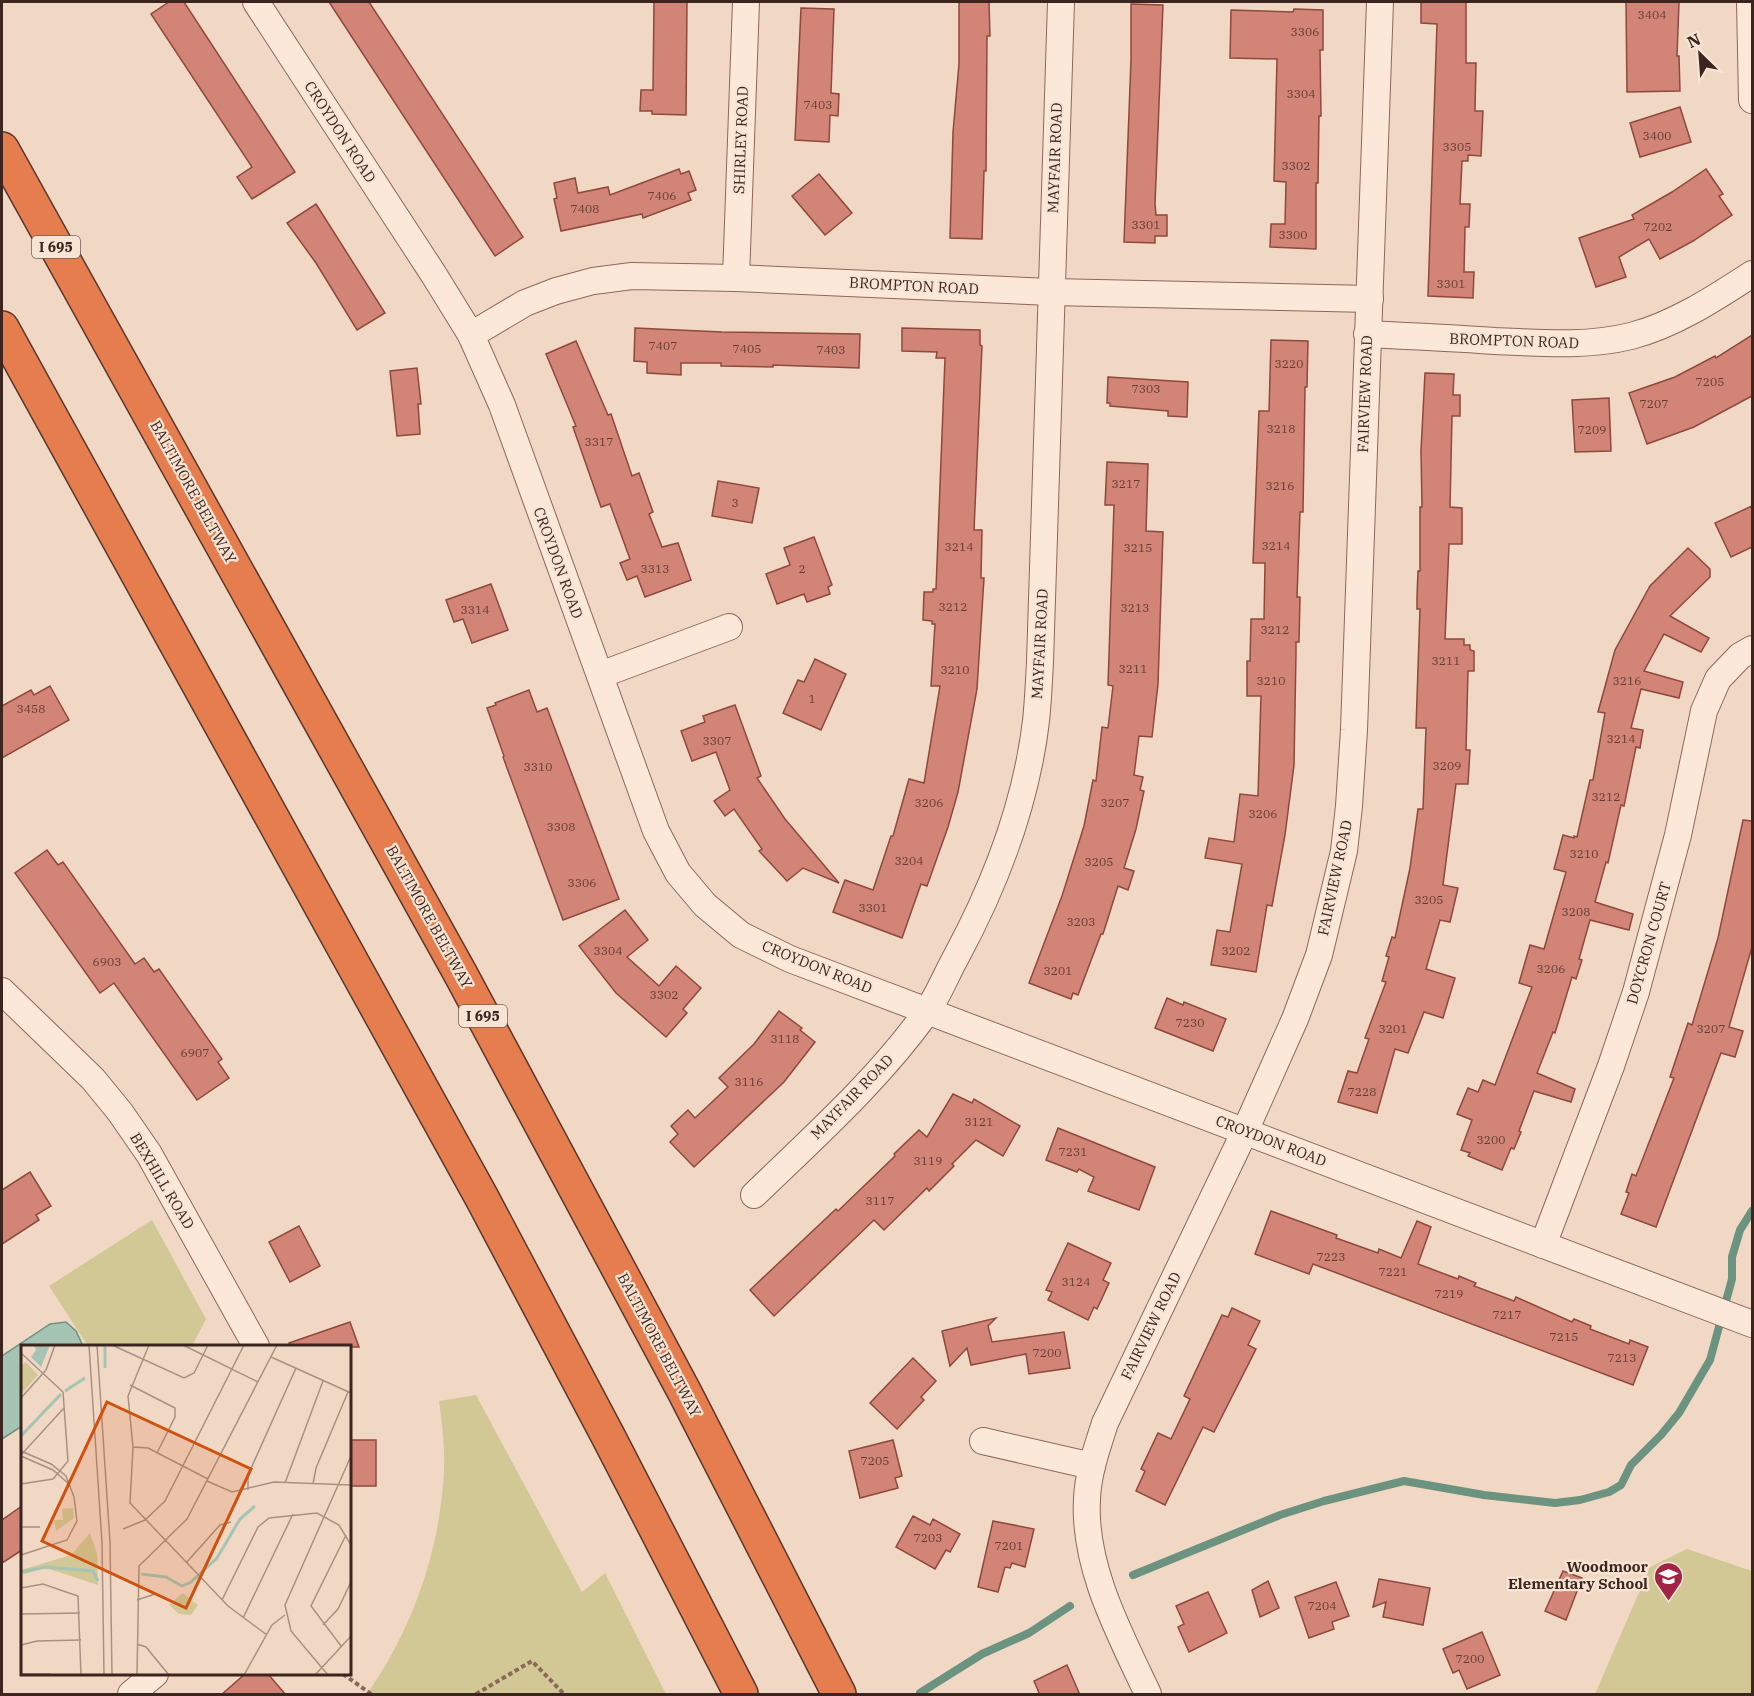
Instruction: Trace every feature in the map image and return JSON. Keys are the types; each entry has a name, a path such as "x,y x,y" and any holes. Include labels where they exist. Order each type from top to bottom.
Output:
{"highway":[{"name":"BALTIMORE BELTWAY","path":"2,149 516,1077 685,1393 839,1695"},
{"path":"2,328 482,1198 741,1695"}],"street":[{"name":"CROYDON ROAD","path":"256,2 434,274 471,335 502,405 656,831 678,873 705,905 741,935 789,959 1742,1320"},
{"name":"SHIRLEY ROAD","path":"736,278 746,2"},
{"name":"MAYFAIR ROAD","path":"754,1195 865,1087 927,1011 976,920 1000,866 1014,825 1027,774 1034,732 1040,662 1061,2"},
{"name":"FAIRVIEW ROAD","path":"1148,1695 1115,1625 1097,1574 1089,1537 1087,1499 1092,1466 1104,1423 1245,1131 1295,1019 1319,956 1344,851 1354,730 1380,2"},
{"path":"1750,2 1752,100"},
{"name":"BROMPTON ROAD","path":"1367,334 1559,344 1593,343 1632,336 1668,322 1719,296 1752,274"},
{"name":"BROMPTON ROAD","path":"471,335 525,303 556,291 593,281 632,276 736,278 1051,292 1370,299"},
{"path":"600,675 729,627"},
{"name":"DOYCRON COURT","path":"1543,1245 1611,1066 1635,992 1678,835 1704,711 1718,679 1740,656 1752,649"},
{"name":"BEXHILL ROAD","path":"2,991 46,1032 120,1112 149,1154 254,1345"},
{"name":"BEXHILL ROAD","path":"2,1008 46,1032"},
{"path":"983,1441 1092,1466"},
{"path":"131,1695 154,1675"}],"path":[{"path":"476,1695 532,1661 564,1695"},
{"path":"344,1675 371,1695"}],"shaded area":[{"path":"152,1220 206,1319 193,1345 87,1345 49,1286"},
{"path":"66,1322 76,1331 83,1345 21,1345 21,1427 2,1439 2,1356 50,1324"},
{"path":"476,1395 582,1592 605,1573 666,1694 367,1694 398,1643 411,1615 430,1559 437,1530 444,1470 444,1444 439,1401"},
{"path":"1687,1549 1752,1571 1752,1694 1595,1694 1650,1567"}],"building":[{"path":"169,2 184,2 295,172 252,199 237,177 252,167 151,14"},
{"path":"329,2 369,2 523,237 495,256"},
{"path":"654,2 687,2 686,115 652,114 652,111 640,111 641,90 653,90"},
{"path":"959,2 989,2 990,36 987,36 986,171 984,171 982,239 950,238 953,132 959,64"},
{"path":"1421,2 1466,2 1466,63 1476,63 1475,111 1483,111 1481,156 1468,155 1468,161 1462,161 1460,204 1470,204 1469,227 1465,227 1464,272 1474,272 1473,298 1428,296 1437,24 1421,23"},
{"path":"1626,2 1679,2 1677,56 1679,56 1680,91 1627,92"},
{"path":"1131,4 1163,5 1155,204 1156,215 1167,215 1167,236 1155,236 1155,243 1124,242"},
{"path":"801,8 834,9 831,93 839,94 838,116 830,115 829,142 795,140"},
{"path":"1294,9 1323,10 1323,50 1320,50 1321,116 1319,116 1318,183 1316,183 1316,249 1270,247 1271,224 1285,224 1286,182 1274,181 1277,59 1230,58 1231,10 1293,12"},
{"path":"1680,107 1691,142 1640,157 1630,123"},
{"path":"679,169 681,174 689,171 696,190 688,193 691,200 643,218 642,214 561,231 554,199 557,198 554,183 575,178 578,193 608,187 610,195"},
{"path":"1706,169 1723,194 1719,196 1732,215 1693,241 1660,259 1649,239 1619,257 1626,277 1596,287 1579,238 1634,219 1632,215"},
{"path":"819,174 852,213 825,235 792,196"},
{"path":"316,204 385,313 357,330 316,263 287,223"},
{"path":"635,328 860,334 859,368 721,366 721,363 681,363 681,375 647,373 647,362 634,361"},
{"path":"902,328 980,330 980,345 982,346 974,530 982,530 981,578 984,578 977,689 958,792 927,886 921,884 902,938 833,912 845,880 873,890 891,836 893,836 909,779 924,783 940,686 931,686 935,624 932,624 932,621 923,620 924,592 933,592 933,589 936,589 945,358 936,358 937,352 902,351"},
{"path":"1752,335 1752,396 1694,427 1647,444 1629,393 1675,377 1715,356 1716,358"},
{"path":"1271,340 1308,341 1307,387 1305,387 1303,512 1300,512 1297,597 1300,597 1299,642 1296,642 1294,765 1285,835 1272,906 1267,905 1256,972 1211,965 1217,930 1230,932 1242,864 1205,858 1209,838 1234,842 1240,794 1258,796 1261,696 1247,696 1247,661 1250,661 1251,619 1264,619 1265,563 1253,563 1259,411 1269,411"},
{"path":"576,341 608,415 611,414 632,476 639,473 653,512 649,514 662,547 678,543 691,580 645,597 637,576 627,580 620,563 630,559 610,504 601,507 573,427 576,426 546,354"},
{"path":"417,368 421,404 418,404 420,434 397,436 390,371"},
{"path":"1425,373 1454,374 1453,395 1460,395 1460,416 1452,416 1450,507 1462,508 1462,544 1449,544 1445,639 1464,639 1464,645 1470,645 1470,650 1474,651 1474,671 1468,671 1466,750 1470,750 1468,784 1456,784 1443,885 1458,888 1450,922 1440,920 1426,969 1455,978 1443,1018 1424,1012 1408,1053 1395,1049 1377,1113 1338,1102 1348,1071 1357,1073 1369,1039 1365,1038 1386,982 1382,981 1389,957 1386,956 1392,937 1395,938 1410,868 1418,809 1423,809 1426,728 1416,728 1420,609 1417,609 1417,597 1418,571 1420,571 1421,451"},
{"path":"1108,377 1188,382 1187,417 1168,416 1168,411 1110,406 1110,403 1107,403"},
{"path":"1609,398 1611,451 1575,452 1572,400"},
{"path":"1107,462 1148,464 1146,531 1163,532 1158,684 1152,737 1139,736 1134,775 1143,777 1140,790 1144,791 1136,829 1124,868 1134,871 1128,890 1118,886 1103,934 1101,934 1078,995 1073,993 1071,999 1029,983 1062,896 1084,826 1093,780 1096,781 1102,727 1108,728 1113,686 1108,685 1114,505 1105,505"},
{"path":"718,481 759,488 752,523 712,516"},
{"path":"1752,506 1752,547 1731,557 1715,523"},
{"path":"814,537 832,585 828,587 830,594 807,602 804,594 777,604 766,574 790,565 784,548"},
{"path":"1688,548 1710,569 1710,577 1670,616 1709,638 1701,652 1664,634 1644,671 1683,682 1679,698 1641,689 1631,728 1643,730 1640,748 1636,747 1624,806 1621,805 1608,863 1606,862 1595,902 1633,914 1629,930 1590,920 1576,979 1572,977 1555,1033 1553,1032 1537,1073 1575,1089 1571,1102 1534,1091 1519,1131 1521,1132 1502,1170 1468,1156 1470,1153 1461,1150 1472,1120 1457,1114 1468,1088 1478,1092 1483,1080 1495,1085 1532,987 1519,983 1530,945 1544,949 1566,872 1554,869 1563,835 1577,837 1590,780 1593,780 1605,713 1598,712 1615,650 1650,586"},
{"path":"491,584 508,630 472,643 463,619 454,622 446,600"},
{"path":"815,659 846,674 821,730 783,713 798,680 804,682"},
{"path":"50,686 69,720 2,758 2,706 31,690 34,695"},
{"path":"529,690 537,712 547,708 619,899 563,920 487,708"},
{"path":"735,705 761,776 757,778 785,819 839,883 803,868 787,881 759,851 762,849 734,809 725,816 714,801 730,790 716,752 692,761 681,731 705,722 703,716"},
{"path":"1743,820 1752,821 1752,947 1729,1027 1743,1031 1735,1057 1721,1053 1656,1227 1621,1214 1629,1193 1626,1192 1632,1174 1636,1176 1674,1078 1670,1077 1688,1023 1692,1025 1718,938"},
{"path":"47,850 58,865 63,862 135,964 144,958 154,972 159,969 222,1059 218,1062 229,1078 197,1100 114,983 100,993 15,873"},
{"path":"625,910 648,940 627,957 659,986 676,966 701,988 683,1009 687,1013 666,1037 616,993 579,946"},
{"path":"1167,998 1183,1005 1184,1002 1226,1019 1213,1051 1155,1028"},
{"path":"779,1011 802,1028 800,1030 815,1042 784,1082 694,1167 670,1142 678,1134 671,1126 688,1110 695,1118 728,1087 719,1078 754,1044"},
{"path":"953,1094 972,1103 974,1099 1020,1126 1003,1156 976,1140 929,1191 927,1188 884,1230 874,1220 774,1316 750,1290 836,1209 838,1211 919,1130 927,1137"},
{"path":"1058,1128 1155,1167 1139,1210 1088,1191 1094,1177 1079,1169 1077,1172 1046,1160"},
{"path":"30,1172 51,1206 36,1215 39,1220 2,1244 2,1190"},
{"path":"1271,1211 1337,1235 1336,1238 1378,1253 1379,1249 1401,1258 1417,1221 1431,1227 1418,1264 1458,1279 1459,1276 1476,1283 1474,1286 1514,1301 1516,1297 1572,1322 1574,1319 1591,1326 1590,1329 1629,1344 1630,1340 1648,1347 1633,1385 1313,1264 1309,1274 1255,1254"},
{"path":"299,1226 320,1266 290,1282 269,1242"},
{"path":"1068,1243 1111,1263 1103,1280 1109,1283 1097,1309 1094,1307 1088,1320 1048,1300 1052,1292 1046,1290"},
{"path":"1232,1308 1260,1321 1248,1345 1256,1349 1214,1432 1203,1427 1165,1505 1136,1491 1145,1471 1141,1469 1158,1433 1171,1439 1190,1399 1184,1396 1222,1315 1228,1317"},
{"path":"996,1318 988,1326 992,1342 1064,1332 1070,1368 1029,1374 1026,1354 971,1365 967,1348 950,1366 942,1331"},
{"path":"350,1322 359,1347 290,1345 289,1343"},
{"path":"913,1358 936,1381 921,1397 924,1400 897,1429 870,1403"},
{"path":"351,1440 376,1440 376,1486 351,1486"},
{"path":"893,1440 902,1476 895,1478 898,1488 860,1498 849,1451"},
{"path":"21,1507 21,1551 2,1563 2,1520"},
{"path":"913,1516 930,1525 933,1519 960,1534 950,1552 946,1550 935,1569 896,1547"},
{"path":"993,1521 1034,1529 1025,1567 1012,1563 1010,1568 1005,1567 998,1592 978,1587"},
{"path":"1563,1571 1582,1578 1566,1620 1545,1611"},
{"path":"1379,1579 1430,1588 1423,1625 1383,1617 1386,1602 1373,1607"},
{"path":"1268,1581 1279,1608 1260,1617 1252,1590"},
{"path":"1336,1582 1349,1616 1332,1622 1334,1629 1309,1638 1295,1597"},
{"path":"1208,1592 1227,1633 1189,1652 1178,1627 1184,1624 1176,1606"},
{"path":"1482,1632 1500,1675 1467,1689 1459,1670 1453,1673 1443,1649"},
{"path":"1067,1665 1080,1695 1040,1695 1034,1681"},
{"path":"244,1675 269,1675 286,1695 221,1695"}],"waterway":[{"path":"1133,1575 1280,1515 1324,1501 1404,1481 1484,1495 1555,1503 1580,1500 1609,1492 1621,1485 1631,1465 1679,1413 1710,1360 1732,1279 1732,1257 1740,1230 1752,1211"},
{"path":"920,1693 982,1654 1029,1633 1070,1606"}],"place":[{"name":"Woodmoor Elementary School","path":"1669,1602"}]}
